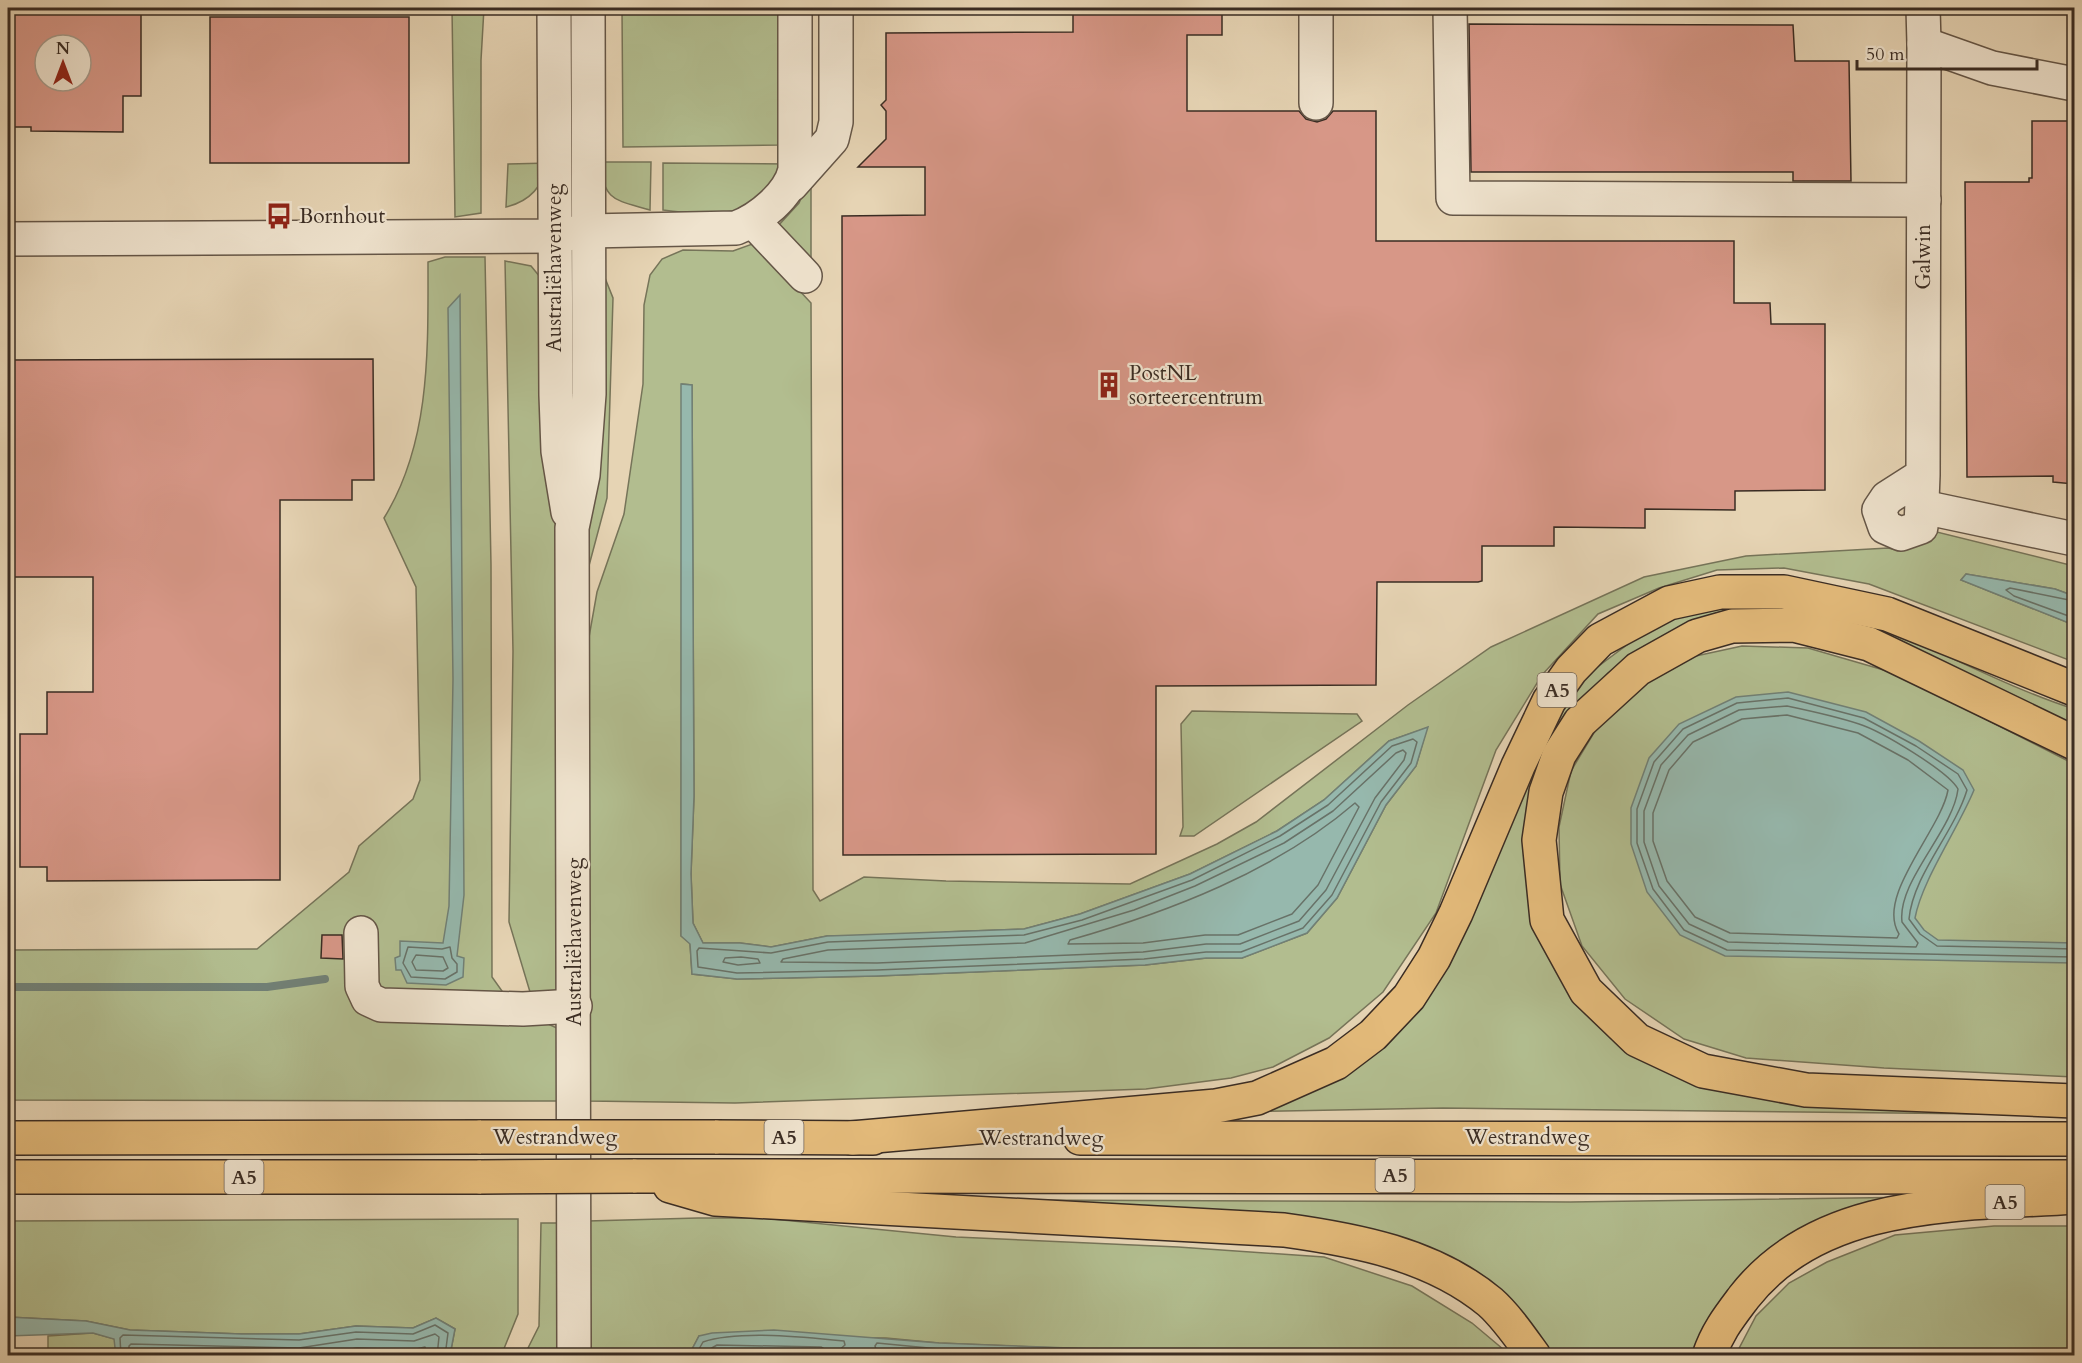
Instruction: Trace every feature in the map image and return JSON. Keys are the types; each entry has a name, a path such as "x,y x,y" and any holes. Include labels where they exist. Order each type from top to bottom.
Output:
{"highway":[{"name":"A5","path":"852,1138 1216,1106 1257,1098 1336,1063 1373,1035 1409,997 1434,958 1522,757 1549,701 1571,670 1600,640 1669,603 1720,592 1784,592 1818,599 1887,614 2074,689"},
{"name":"A5","path":"2074,742 1869,644 1794,625 1732,626 1697,636 1638,669 1580,722 1559,755 1546,792 1539,840 1547,920 1586,991 1637,1040 1702,1071 1806,1090 2074,1101"},
{"name":"Westrandweg","path":"8,1138 2074,1139"},
{"name":"Westrandweg","path":"8,1177 633,1176 715,1187 2074,1177"},
{"name":"A5","path":"715,1187 1284,1230 1345,1238 1400,1253 1449,1275 1491,1303 1534,1356"},
{"name":"A5","path":"1709,1356 1717,1331 1760,1276 1799,1247 1840,1228 1878,1216 1936,1206 2074,1197"}],"street":[{"name":"Australiëhavenweg","path":"554,8 554,236 558,451 573,528"},
{"name":"Australiëhavenweg","path":"574,1356 573,528 587,445 589,394 588,8"},
{"path":"791,185 797,158 795,8"},
{"name":"Australiëhavenweg","path":"588,231 729,229 753,220 791,185 832,139 836,122 837,8"},
{"path":"1316,8 1316,103"},
{"path":"1450,8 1453,198 1924,201"},
{"name":"Galwin","path":"1923,8 1923,491 2074,539"},
{"path":"1924,44 1992,68 2074,84"},
{"path":"753,220 805,276"},
{"path":"8,239 554,236 588,231"},
{"path":"361,933 362,986 368,999 381,1005 523,1009 575,1006"}],"green space":[{"path":"452,8 484,8 481,60 481,213 455,217"},
{"path":"607,8 781,8 778,145 623,147 622,9"},
{"path":"597,162 651,162 650,210 613,197 604,185"},
{"path":"549,163 543,179 529,197 506,207 508,164"},
{"path":"663,163 788,164 770,187 748,206 731,211 707,213 663,210"},
{"path":"811,176 811,263 777,227 799,203"},
{"path":"755,243 811,303 813,890 820,901 864,877 946,881 1130,884 1217,844 1256,822 1408,705 1491,647 1644,577 1746,556 1888,548 1909,549 1926,541 1937,532 2074,566 2074,596 2055,589 1966,574 1961,580 2074,625 2074,662 1869,584 1784,568 1717,570 1659,588 1598,614 1542,675 1496,750 1436,913 1383,992 1329,1038 1273,1067 1231,1078 1146,1089 735,1103 587,1101 586,654 597,592 624,514 643,384 644,305 650,275 662,259 683,250 733,251","holes":["682,384 692,385 694,796 691,874 693,923 703,943 740,943 771,947 827,936 943,935 945,932 1024,929 1080,914 1190,874 1277,831 1324,800 1389,741 1427,728 1416,766 1386,805 1337,898 1307,933 1242,958 1207,958 1145,965 877,976 737,979 692,974 690,943 681,936"]},
{"path":"445,257 485,257 491,565 492,977 507,998 351,1002 533,1017 559,1029 561,1101 8,1100 8,950 257,949 349,872 359,846 413,799 420,780 416,587 384,518 411,458 419,427 424,394 428,328 428,262"},
{"path":"505,261 531,266 554,294 561,991 533,1002 509,922 513,651"},
{"path":"601,268 613,298 607,498 582,592"},
{"path":"1768,601 1814,606 1841,612 1900,635 2015,687 2074,709 2074,734 1826,622 1640,649 1608,673 1577,708 1530,896 1640,1054 2074,1115 1443,1108 1229,1112 1304,1094 1471,902 1576,683 1647,630 1702,608"},
{"path":"1742,646 1808,648 1894,673 2074,764 2074,1077 1884,1068 1746,1058 1684,1039 1625,999 1582,946 1560,884 1559,827 1571,771 1601,721 1637,686 1682,659"},
{"path":"1192,711 1357,714 1362,721 1194,836 1180,836 1183,827 1181,724"},
{"path":"1927,1197 1856,1212 1696,1356 1548,1355 1423,1247 998,1200 1570,1202"},
{"path":"762,1218 956,1237 1178,1247 1324,1257 1412,1286 1472,1323 1510,1355 1257,1356 939,1343 886,1338 699,1336 689,1355 591,1355 588,1221"},
{"path":"518,1219 518,1314 501,1356 450,1355 455,1329 436,1318 413,1328 356,1326 299,1334 242,1334 130,1330 86,1321 8,1317 8,1221"},
{"path":"541,1223 562,1223 560,1355 524,1356 539,1326"},
{"path":"1994,1226 2074,1226 2074,1355 1735,1356 1756,1316 1789,1283 1827,1262 1895,1235"},
{"path":"93,1333 115,1339 116,1355 48,1356 48,1336"},
{"path":"718,1351 866,1352 904,1355 711,1356"}],"water":[{"path":"460,295 464,895 457,956 464,958 463,977 446,985 407,983 401,970 396,970 395,958 400,956 400,941 443,943 449,906 453,679 448,308"},
{"path":"681,384 692,385 694,796 691,874 693,923 703,943 740,943 771,947 827,936 1024,929 1080,914 1190,874 1277,831 1324,800 1389,741 1428,727 1416,766 1386,805 1337,898 1307,933 1242,958 1206,958 1145,965 877,976 737,979 692,974 690,944 681,936"},
{"path":"1966,574 2055,589 2074,596 2074,625 1961,580"},
{"path":"1788,692 1866,712 1919,741 1963,770 1974,790 1919,903 1915,918 1924,930 1938,940 2074,943 2074,963 1725,956 1680,935 1647,892 1631,844 1631,808 1649,758 1679,724 1736,697"},
{"path":"8,1317 86,1321 130,1330 242,1334 299,1334 356,1326 413,1328 436,1318 455,1329 450,1355 116,1356 114,1339 93,1333 8,1336"},
{"path":"774,1330 939,1343 1257,1355 904,1356 866,1352 718,1351 711,1355 689,1355 699,1336 712,1333"},
{"path":"1893,1350 2074,1355 1876,1355"}],"building":[{"path":"8,8 141,8 141,96 123,96 123,132 31,131 31,127 8,127"},
{"name":"PostNL sorteercentrum","path":"1073,8 1222,8 1222,35 1187,35 1187,111 1299,111 1306,119 1317,122 1326,119 1333,111 1376,111 1376,241 1734,241 1734,303 1770,303 1771,324 1825,324 1825,490 1735,491 1735,510 1645,509 1645,528 1554,527 1554,546 1482,546 1482,581 1478,582 1377,582 1376,685 1156,686 1156,854 843,855 842,216 925,215 925,167 858,167 886,139 886,111 881,105 886,100 886,33 1073,32"},
{"path":"210,17 409,17 409,163 210,163"},
{"path":"1469,24 1793,25 1795,61 1849,61 1851,181 1793,181 1793,172 1471,172"},
{"path":"2032,121 2074,121 2074,484 2053,482 2053,476 1967,477 1965,182 2029,182 2029,178 2032,178"},
{"path":"373,359 374,480 352,480 352,500 280,500 280,880 47,881 47,867 20,867 20,734 47,734 47,692 93,692 93,577 8,577 8,360"},
{"path":"322,935 342,935 343,959 321,958"}],"waterway":[{"path":"8,987 267,987 325,979"}],"place":[{"name":"Bornhout","path":"279,216"},
{"name":"PostNL sorteercentrum","path":"1109,385"}]}
